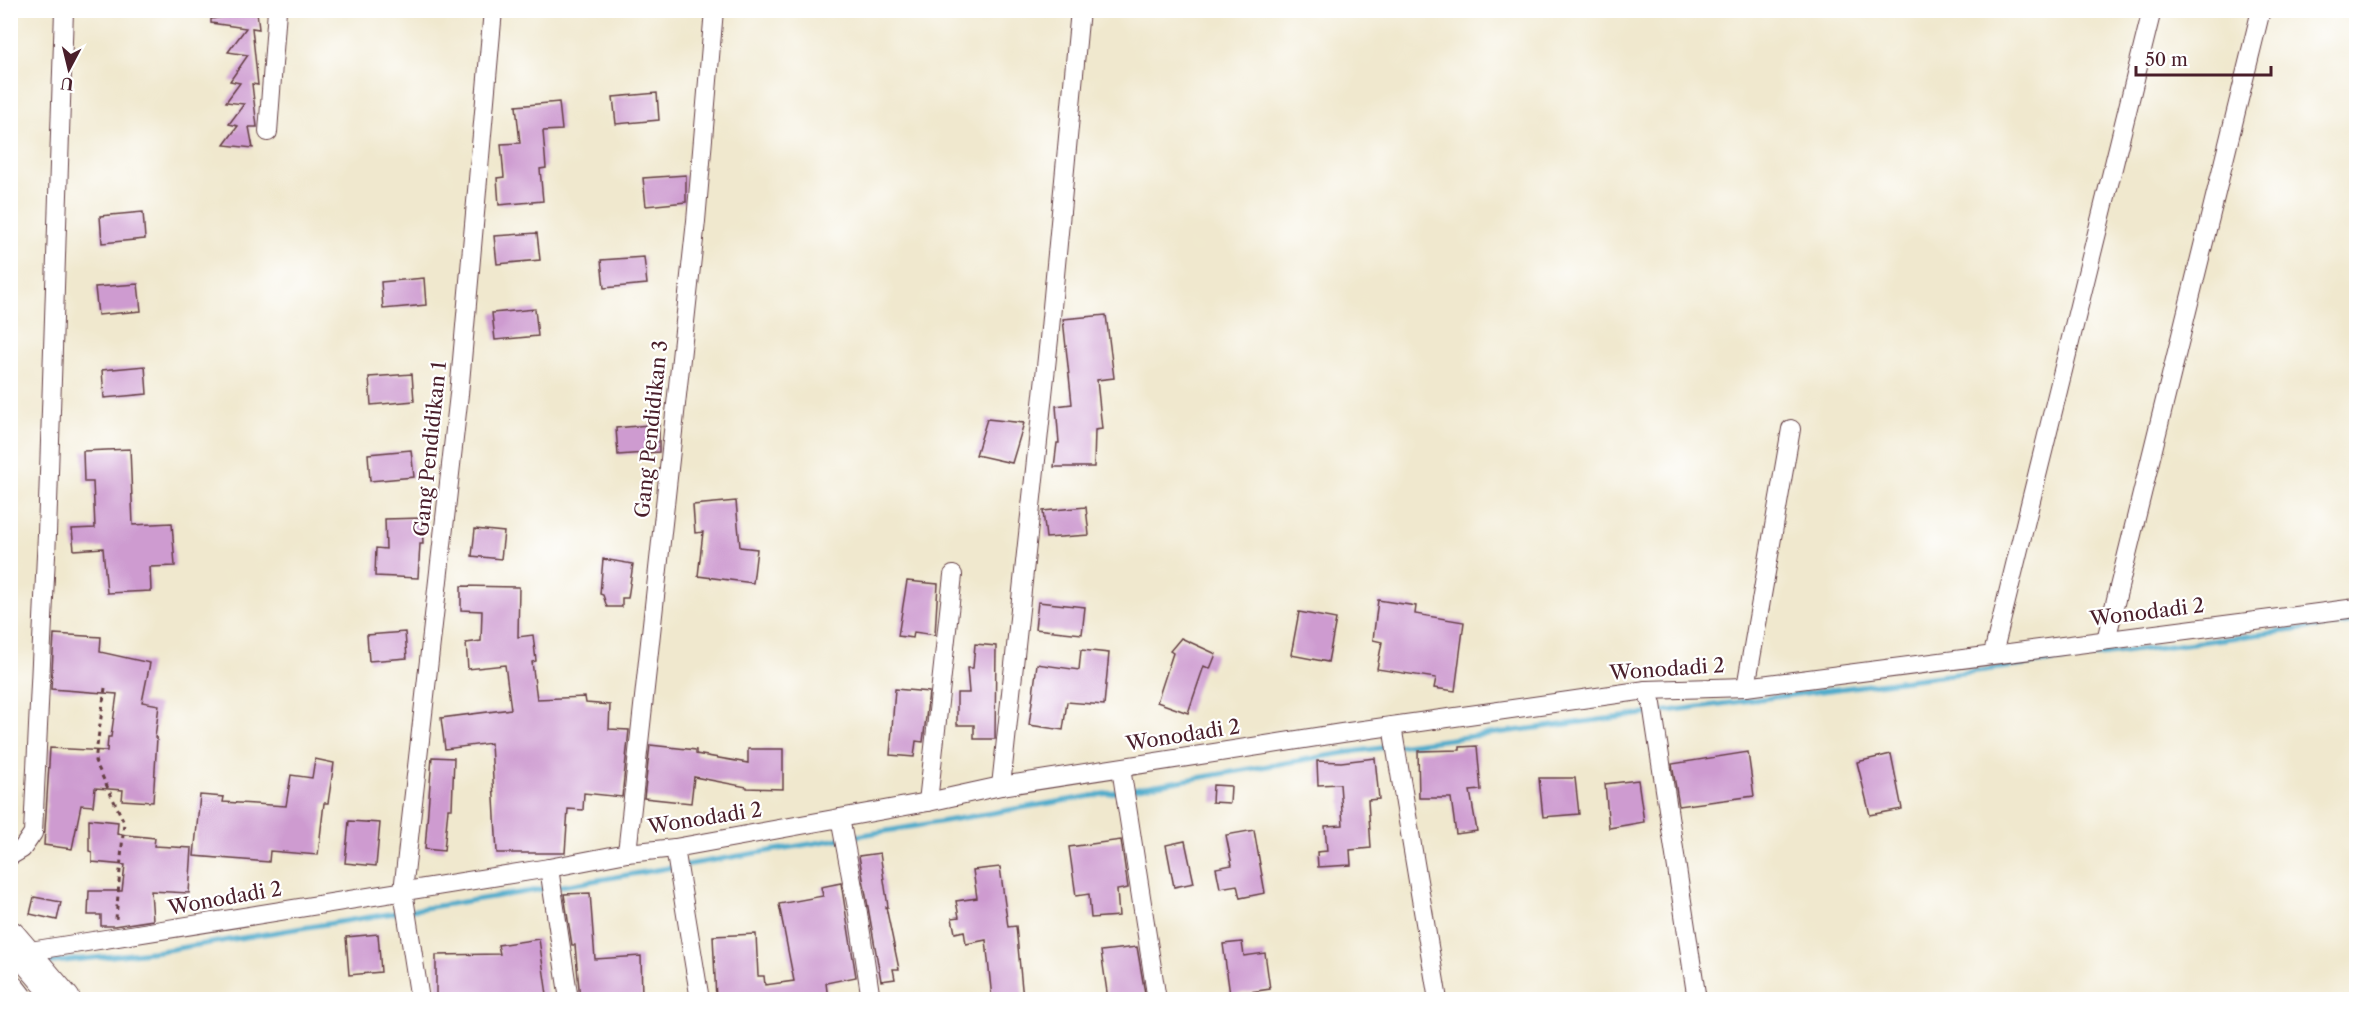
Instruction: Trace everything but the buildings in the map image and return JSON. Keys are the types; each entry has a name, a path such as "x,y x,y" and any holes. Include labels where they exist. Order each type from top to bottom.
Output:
{"highway":[{"path":"26,955 64,999"},
{"path":"10,991 17,999"}],"street":[{"path":"10,856 22,849 33,834 47,522 64,10"},
{"path":"268,132 277,10"},
{"name":"Gang Pendidikan 1","path":"420,999 403,891 459,394 493,10"},
{"name":"Gang Pendidikan 3","path":"627,853 695,232 714,10"},
{"path":"1001,786 1043,399 1080,10"},
{"path":"1993,654 2152,10"},
{"path":"2106,640 2262,10"},
{"path":"1746,687 1791,429"},
{"path":"928,802 953,574"},
{"name":"Wonodadi 2","path":"26,955 627,853 675,848 928,802 1001,786 1121,768 1393,728 1746,687 2356,608"},
{"path":"1649,697 1697,999"},
{"path":"1393,728 1438,999"},
{"path":"1121,768 1157,999"},
{"path":"840,818 871,999"},
{"path":"675,848 700,999"},
{"path":"549,868 569,999"}],"path":[{"path":"105,688 95,761 124,822 115,939"}],"waterway":[{"path":"45,963 160,951 580,883 1350,752 2356,622"}]}
